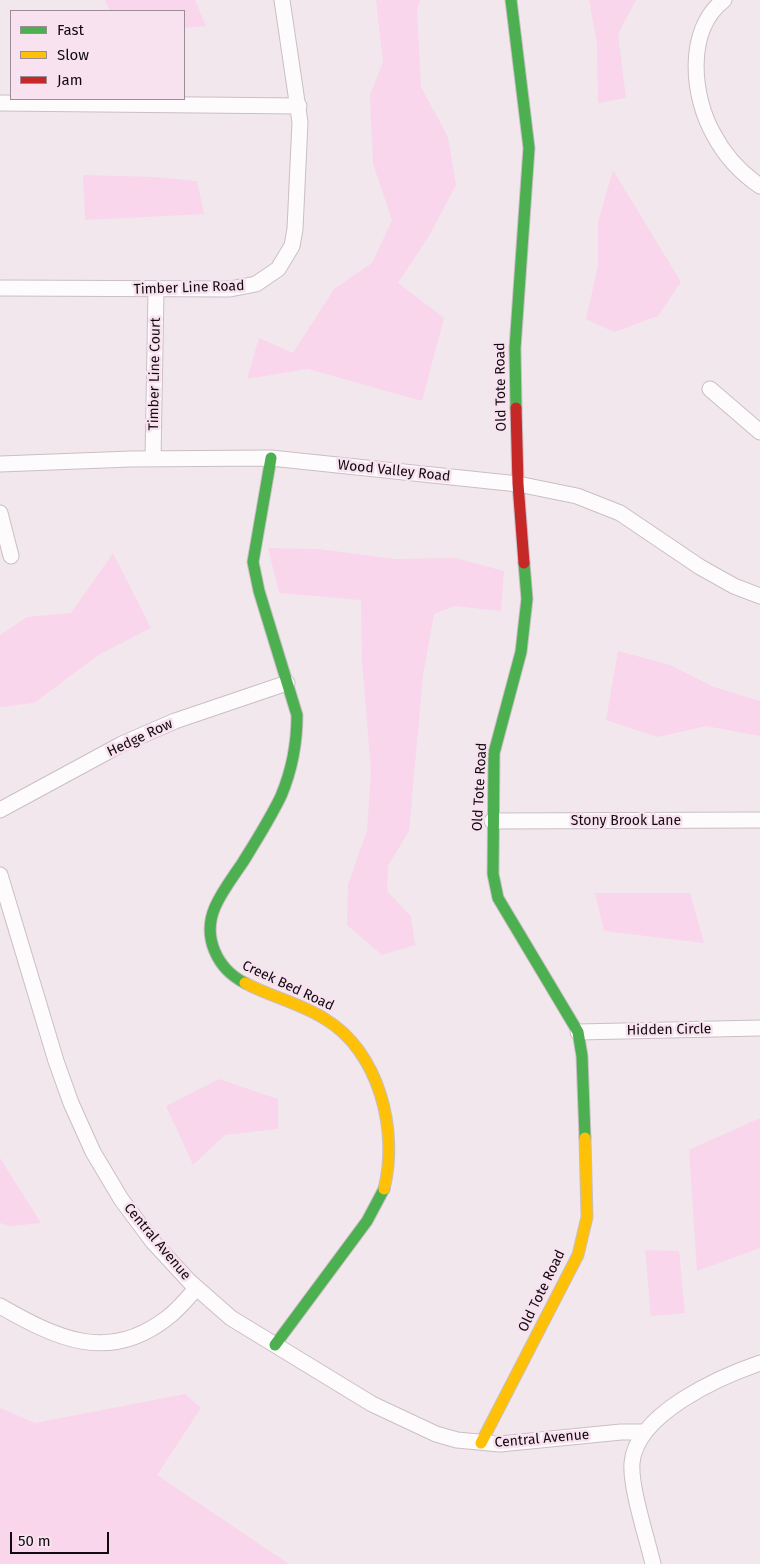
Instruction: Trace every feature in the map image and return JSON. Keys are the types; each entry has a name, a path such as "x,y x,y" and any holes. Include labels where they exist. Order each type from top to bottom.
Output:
{"street":[{"name":"Timber Line Road","path":"0,288 156,290 243,288 268,278 278,269 292,246 295,229 300,122 282,0"},
{"name":"Old Tote Road","path":"481,1443 565,1284 578,1255 587,1218 582,1056 578,1032 498,898 493,874 494,753 520,652 527,599 518,484 515,348 528,148 511,0"},
{"path":"724,0 710,15 701,31 697,62 699,92 707,121 721,147 740,170 760,186"},
{"path":"0,103 299,106"},
{"name":"Timber Line Court","path":"153,459 156,290"},
{"path":"710,389 760,432"},
{"name":"Wood Valley Road","path":"0,464 153,459 271,458 518,484 577,496 620,513 700,567 734,586 760,596"},
{"name":"Creek Bed Road","path":"271,458 253,562 258,591 297,715 299,736 289,779 258,838 214,908 210,920 211,944 222,966 235,978 319,1014 348,1036 364,1057 376,1082 389,1131 390,1144 384,1186 373,1213 275,1345"},
{"path":"0,514 11,556"},
{"name":"Hedge Row","path":"0,810 122,744 175,721 286,682"},
{"name":"Stony Brook Lane","path":"492,821 760,820"},
{"name":"Central Avenue","path":"0,875 56,1061 71,1103 93,1152 121,1199 153,1242 197,1288 231,1318 372,1404 421,1429 457,1440 481,1443 514,1443 645,1432"},
{"name":"Hidden Circle","path":"578,1032 760,1028"},
{"path":"0,1306 54,1335 77,1341 101,1343 126,1339 159,1324 197,1288"},
{"path":"653,1564 633,1475 636,1446 645,1432 692,1394 731,1374 760,1363"}],"shaded area":[{"path":"105,0 195,0 206,26 185,28 185,10 110,10"},
{"path":"376,0 420,0 417,11 421,87 448,137 456,185 429,236 398,283 444,318 422,401 308,369 247,379 259,338 293,353 334,289 372,263 392,220 373,164 370,95 383,62"},
{"path":"589,0 636,0 618,34 626,98 598,103 597,44"},
{"path":"613,170 681,282 658,316 614,332 586,319 598,266 598,222"},
{"path":"83,175 154,177 197,181 204,214 85,220"},
{"path":"268,548 319,549 394,559 455,558 504,571 501,611 454,606 434,614 423,675 409,831 388,866 387,891 411,916 415,945 382,955 347,925 348,885 367,830 371,772 362,660 361,600 279,593"},
{"path":"113,553 151,628 100,654 34,703 0,707 0,635 27,617 71,613"},
{"path":"618,651 670,665 714,687 760,701 760,736 706,726 658,737 606,720"},
{"path":"595,893 690,893 704,943 604,931"},
{"path":"219,1079 278,1099 278,1129 225,1135 193,1165 166,1106"},
{"path":"760,1118 760,1248 697,1271 689,1150"},
{"path":"0,1158 41,1223 11,1226 0,1223"},
{"path":"645,1250 679,1251 685,1313 651,1316"},
{"path":"185,1394 201,1408 157,1475 289,1564 0,1564 0,1408 35,1423"}],"traffic: fast":[{"path":"511,0 529,148 515,348 516,408"},
{"path":"245,983 235,977 220,961 211,941 211,918 221,895 258,838 281,796 291,767 297,726 297,715 259,591 253,562 271,458"},
{"path":"524,563 527,599 521,652 494,753 493,874 498,898 578,1032 582,1056 585,1138"},
{"path":"275,1345 367,1221 384,1189"}],"traffic: slow":[{"path":"245,983 315,1013 344,1033 359,1051 371,1072 380,1094 386,1118 389,1142 388,1166 384,1189"},
{"path":"481,1443 578,1255 587,1217 585,1138"}],"traffic: jam":[{"path":"516,408 518,484 524,563"}]}
